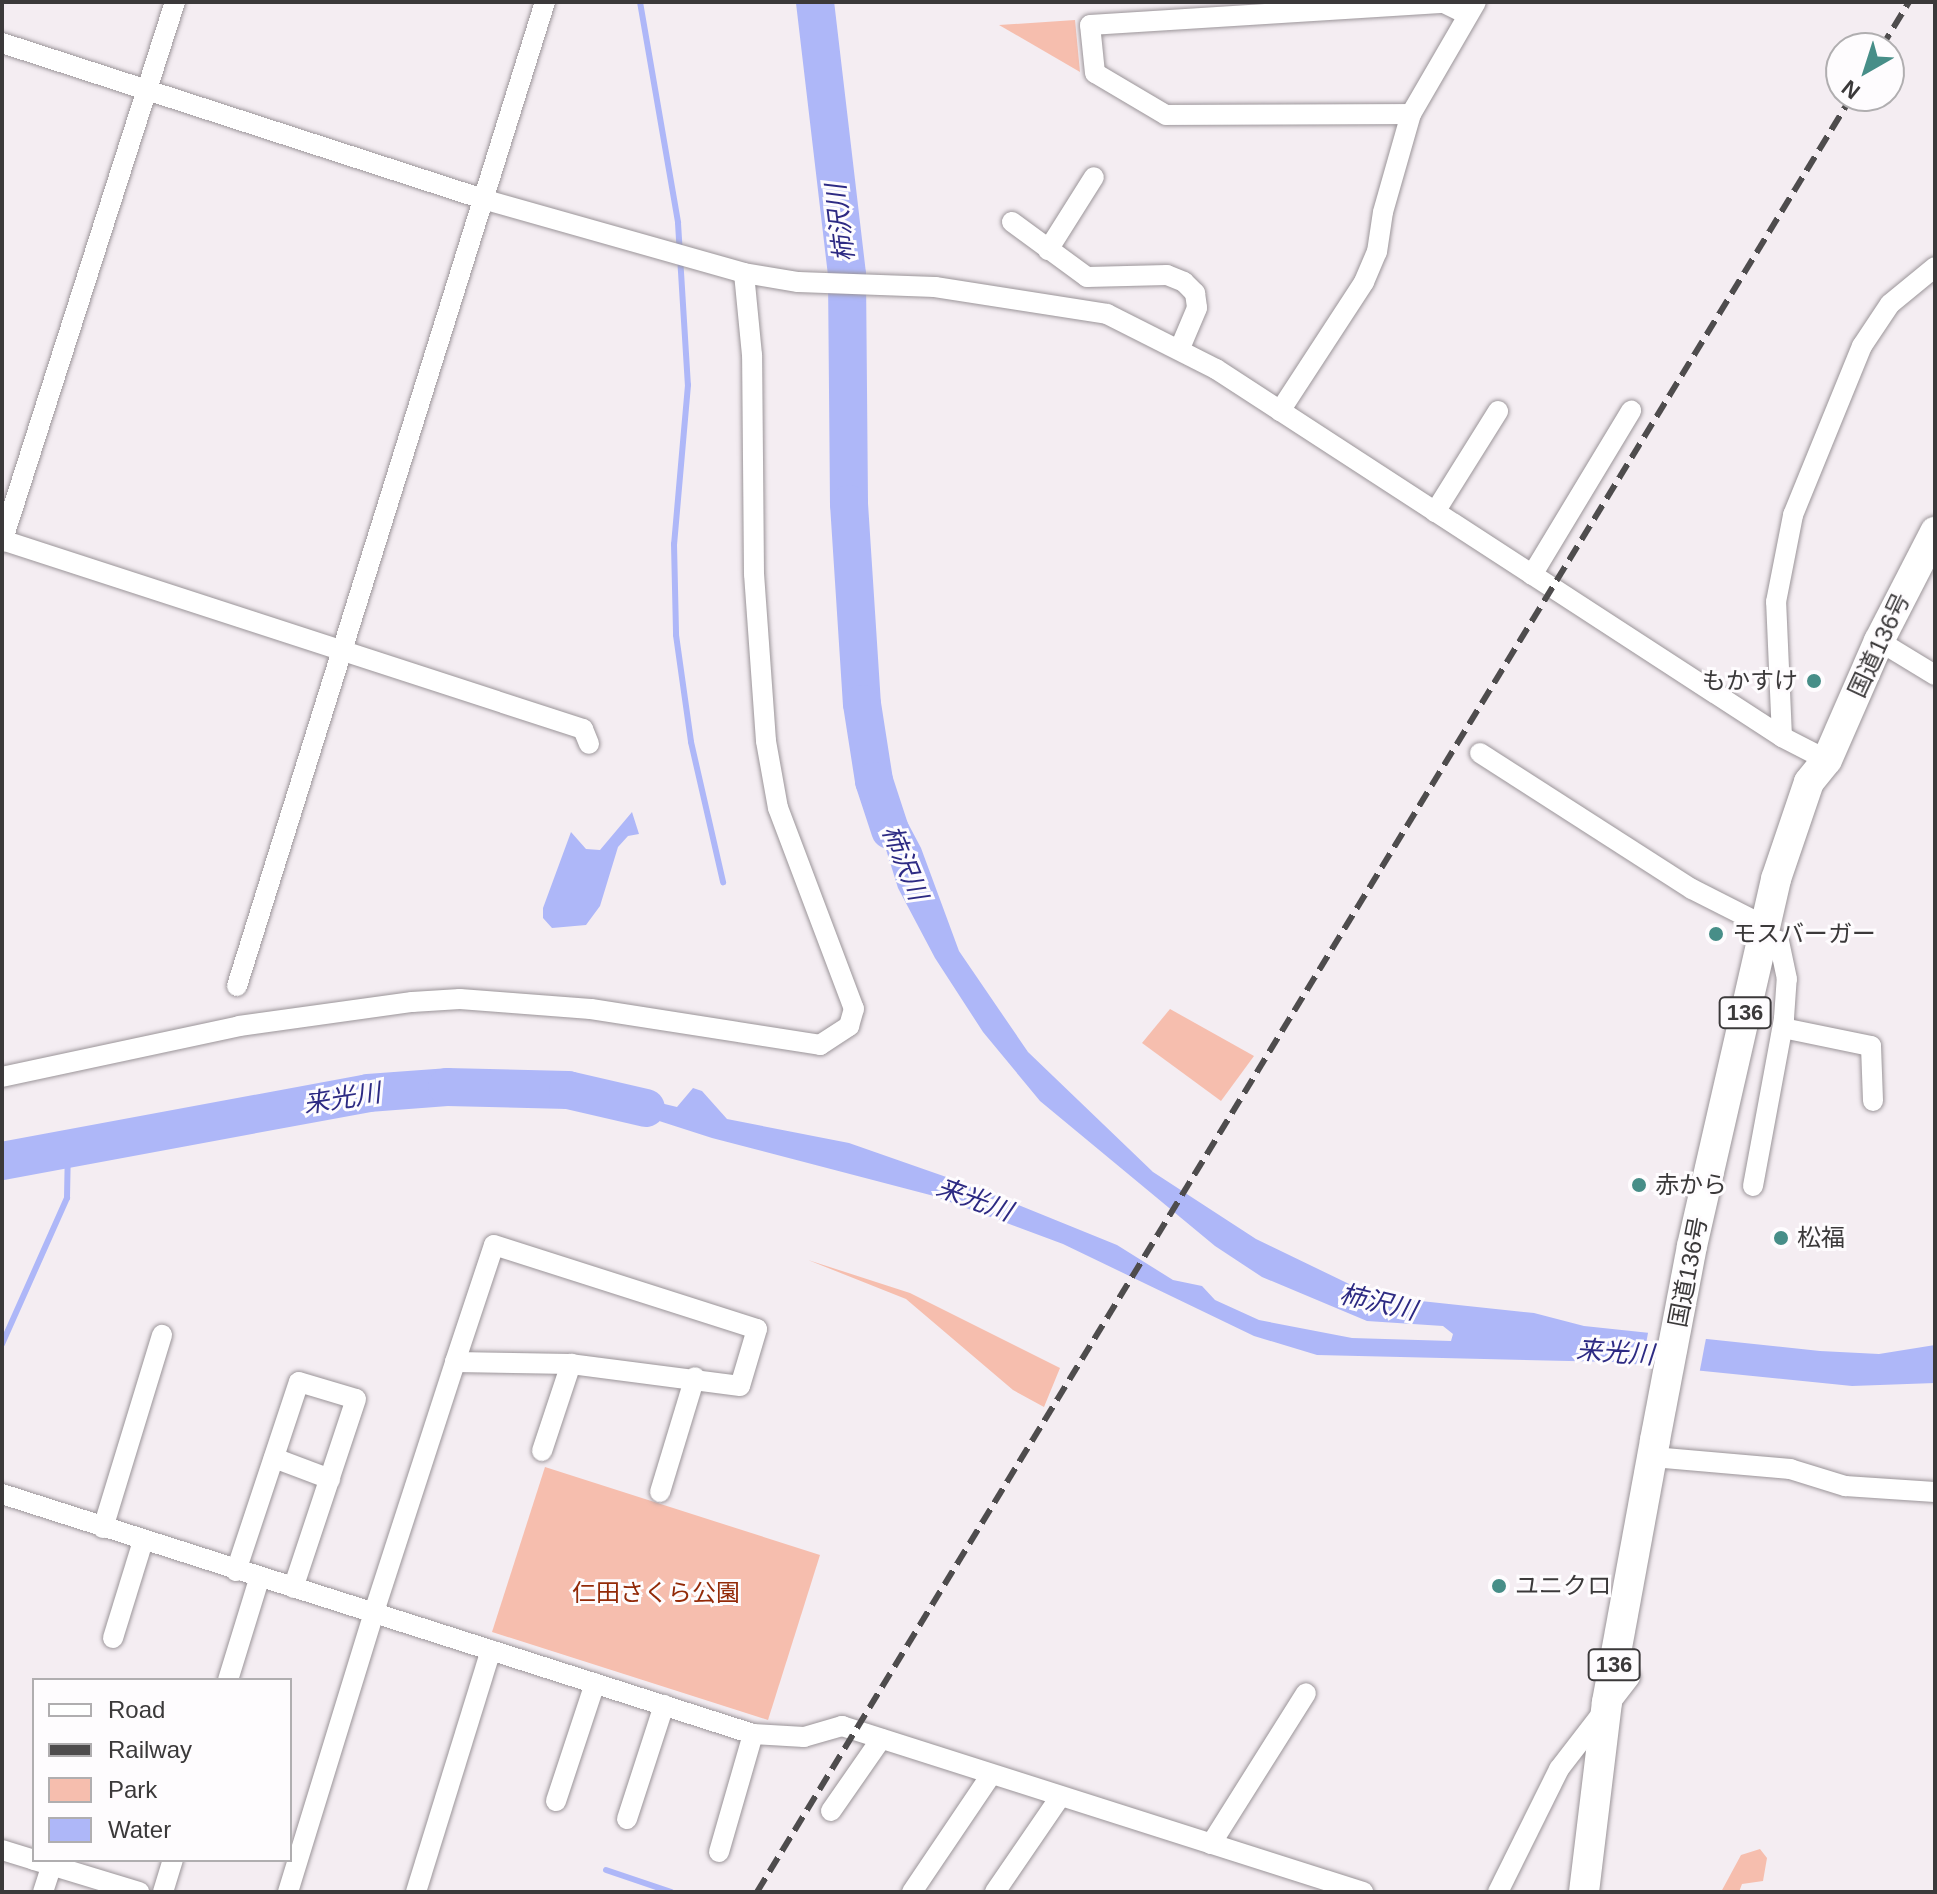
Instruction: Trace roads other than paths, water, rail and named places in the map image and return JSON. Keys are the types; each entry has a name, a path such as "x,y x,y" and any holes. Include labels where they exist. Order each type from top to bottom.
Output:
{"highway":[{"name":"国道136号","path":"1584,1892 1607,1702 1662,1450 1694,1275 1809,782 1827,760 1879,641 1935,532"},
{"name":"国道136号","path":"1603,1892 1662,1450"}],"street":[{"path":"175,2 2,541 341,647 583,729 589,744"},
{"path":"237,986 341,647 486,200 545,2"},
{"path":"1280,411 1364,282 1377,252 1383,212 1411,114 1472,8 1444,2 1191,10 1090,25 1095,73 1166,115 1184,118 1411,114"},
{"path":"2,43 486,200 752,274 1045,300 1107,314 1180,348 1782,737 1827,760"},
{"path":"1048,250 1094,177"},
{"path":"1012,222 1087,277 1167,275 1184,282 1195,293 1197,308 1180,348"},
{"path":"1782,737 1776,602 1793,515 1862,346 1890,304 1935,267"},
{"path":"2,1077 239,1026 412,1002 460,999 591,1009 820,1045 849,1026 854,1009 778,808 766,741 754,574 752,274"},
{"path":"1435,512 1498,411"},
{"path":"1532,575 1631,411"},
{"path":"1879,641 1935,675"},
{"path":"1480,753 1692,889 1772,933 1787,979 1783,1028 1753,1186"},
{"path":"1783,1028 1871,1046 1873,1101"},
{"path":"288,1892 374,1612 455,1362 494,1245 757,1329 740,1386 695,1377 571,1364 455,1362"},
{"path":"103,1528 162,1335"},
{"path":"542,1451 571,1364"},
{"path":"660,1492 695,1377"},
{"path":"236,1571 299,1382 356,1399 293,1588"},
{"path":"1662,1450 1790,1469 1845,1486 1935,1492"},
{"path":"274,1458 330,1479"},
{"path":"2,1494 259,1579 374,1612 753,1734 804,1737 842,1726 1363,1892"},
{"path":"113,1638 143,1541"},
{"path":"229,1678 259,1579"},
{"path":"416,1892 491,1650"},
{"path":"1498,1892 1559,1769 1607,1702 1630,1677"},
{"path":"556,1801 595,1683"},
{"path":"1211,1844 1306,1693"},
{"path":"627,1819 664,1705"},
{"path":"719,1852 753,1734"},
{"path":"831,1811 881,1739"},
{"path":"912,1892 991,1775"},
{"path":"995,1892 1060,1797"},
{"path":"2,1850 32,1859"},
{"path":"43,1892 40,1862 139,1892"},
{"path":"163,1892 172,1862"}],"water":[{"path":"884,778 921,848 959,951 1028,1052 1153,1172 1256,1239 1374,1296 1534,1313 1584,1326 1820,1351 1879,1354 1935,1345 1935,1383 1852,1386 1614,1362 1317,1355 1254,1336 1063,1244 934,1196 712,1138 597,1101 598,1088 677,1107 693,1088 702,1091 727,1119 849,1143 972,1186 1117,1245 1173,1280 1202,1286 1215,1300 1259,1320 1352,1338 1451,1341 1453,1334 1443,1326 1367,1321 1262,1277 1215,1246 1040,1101 983,1032 935,958 898,888 865,782"},
{"path":"632,812 639,834 628,836 618,847 600,906 586,925 552,928 543,918 543,908 571,832 586,849 600,850"}],"waterway":[{"path":"640,2 678,223 688,385 674,544 676,635 691,742 723,882"},
{"name":"柿沢川","path":"815,2 847,275 849,504 862,704 874,781 890,830"},
{"name":"来光川","path":"2,1161 368,1093 447,1087 568,1090 646,1108"},
{"path":"2,1344 67,1198 68,1148"},
{"path":"606,1870 671,1892"}],"railway":[{"path":"1891,32 1909,2"},
{"path":"757,1892 1842,112"}],"place":[{"name":"もかすけ","path":"1814,681"},
{"name":"モスバーガー","path":"1716,934"},
{"name":"赤から","path":"1639,1185"},
{"name":"松福","path":"1781,1238"},
{"name":"ユニクロ","path":"1499,1586"}],"park label":[{"name":"仁田さくら公園","path":"656,1593"}]}
